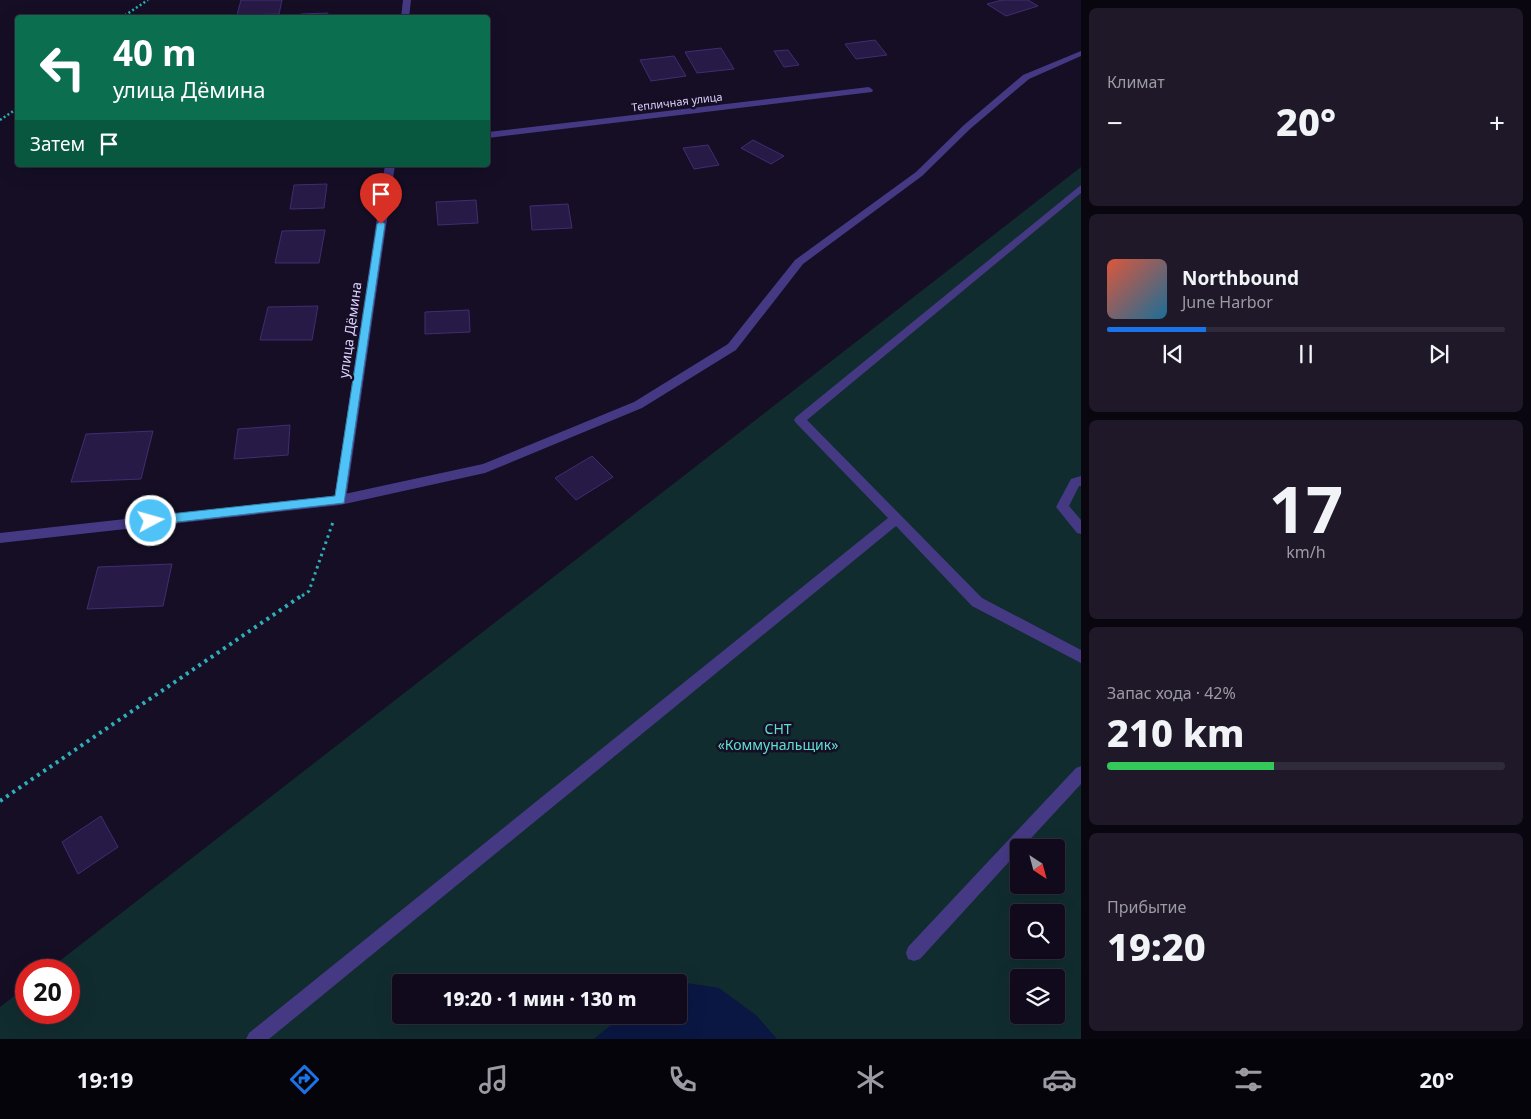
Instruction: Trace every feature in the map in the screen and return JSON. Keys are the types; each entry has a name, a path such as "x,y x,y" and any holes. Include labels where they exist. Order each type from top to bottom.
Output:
{"street":[{"path":"405,15 407,0"},
{"path":"0,538 340,500 485,468 638,405 732,347 799,262 919,174 968,126 1026,77 1081,53"},
{"name":"Тепличная улица","path":"490,135 869,90"},
{"name":"улица Дёмина","path":"340,500 390,167"},
{"path":"1081,188 800,420 977,602 1081,657"},
{"path":"1081,481 1075,482 1062,507 1081,529"},
{"path":"255,1039 896,519"},
{"path":"914,953 1081,773"}],"path":[{"path":"126,15 148,0"},
{"path":"0,120 15,110"},
{"path":"0,801 309,591 340,500"}],"green space":[{"name":"СНТ «Коммунальщик»","path":"1081,167 1081,1039 0,1039 0,1007 15,995 15,1024 80,1024 80,959 62,959"}],"water":[{"path":"687,983 719,988 756,1015 777,1039 594,1039 612,1024 687,1024"}],"building":[{"path":"241,0 282,0 279,14 237,15"},
{"path":"1002,0 1028,0 1038,6 1006,16 987,4"},
{"path":"328,13 328,15 301,14"},
{"path":"875,40 887,55 856,59 845,44"},
{"path":"721,48 734,69 697,73 685,52"},
{"path":"788,50 799,65 784,67 774,51"},
{"path":"674,56 686,76 651,81 640,60"},
{"path":"753,140 784,156 771,164 741,148"},
{"path":"708,145 719,165 694,169 683,148"},
{"path":"327,184 324,208 290,209 294,185"},
{"path":"476,200 478,223 438,225 436,202"},
{"path":"568,204 572,228 532,230 530,206"},
{"path":"325,230 319,263 275,263 282,231"},
{"path":"318,306 312,340 260,340 268,307"},
{"path":"469,310 470,332 425,334 425,312"},
{"path":"290,425 288,455 234,459 238,429"},
{"path":"153,431 141,479 71,482 86,434"},
{"path":"592,456 613,477 576,500 555,478"},
{"path":"172,564 163,606 87,609 98,567"},
{"path":"101,816 118,847 78,874 62,842"}],"route":[{"path":"151,521 340,500 381,224"}]}
